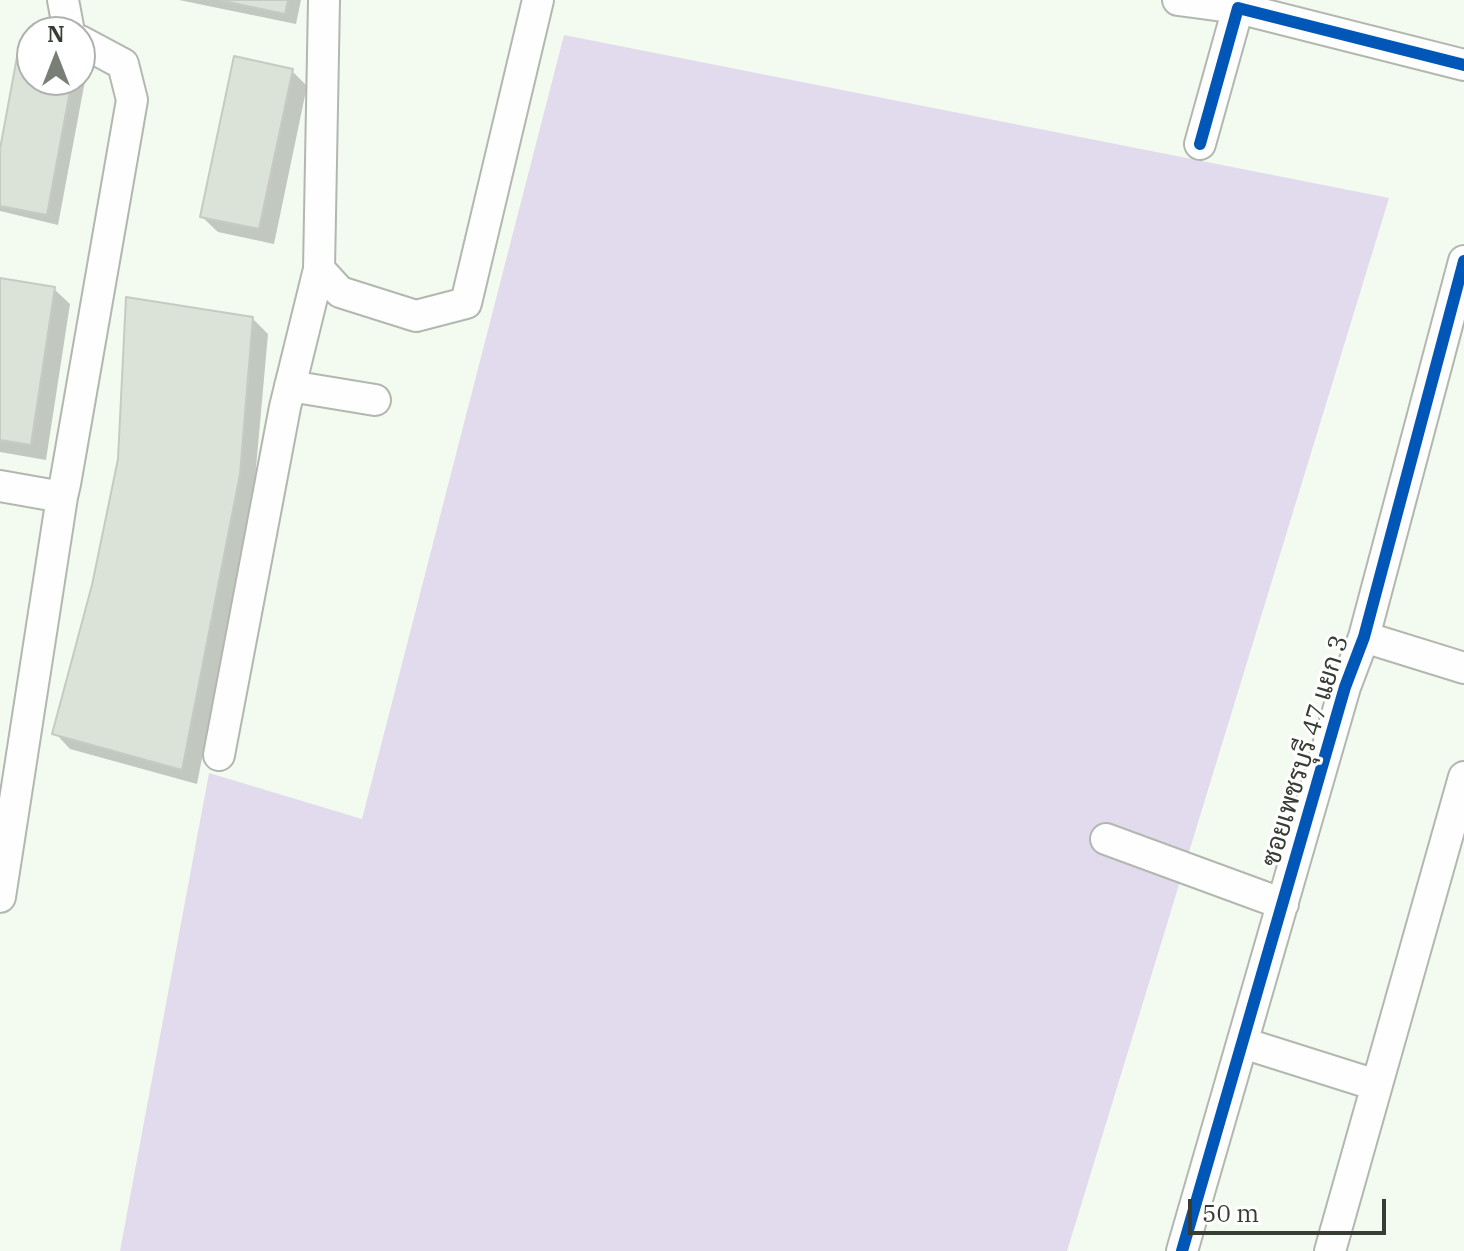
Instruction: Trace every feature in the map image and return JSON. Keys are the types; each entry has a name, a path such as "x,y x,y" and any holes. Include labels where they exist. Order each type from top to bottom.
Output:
{"street":[{"path":"219,755 290,386 319,269 324,0"},
{"path":"319,269 340,292 416,316 466,303 538,0"},
{"path":"1178,0 1238,4 1464,65"},
{"path":"1200,144 1238,4"},
{"path":"0,897 11,756 62,497 132,100 123,64 96,50"},
{"name":"ซอยเพชรบุรี 47 แยก 3","path":"1182,1251 1345,687 1364,637 1464,261"},
{"path":"290,386 375,400"},
{"path":"0,486 62,497"},
{"path":"1364,637 1464,668"},
{"path":"1330,1251 1464,777"},
{"path":"1106,839 1283,904"},
{"path":"1243,1043 1376,1085"}],"shaded area":[{"path":"564,35 1389,198 1067,1251 120,1251 209,773 362,819"}],"building":[{"path":"219,0 288,0 285,14"},
{"path":"234,56 293,69 259,229 200,217"},
{"path":"16,62 16,96 69,96 47,215 0,206 0,149"},
{"path":"0,278 55,287 31,445 0,440"},
{"path":"126,297 253,317 240,474 182,770 52,734 92,585 118,459"}],"cycle path":[{"path":"1200,144 1238,8 1464,65"},
{"path":"1182,1251 1345,687 1364,637 1464,261"}]}
